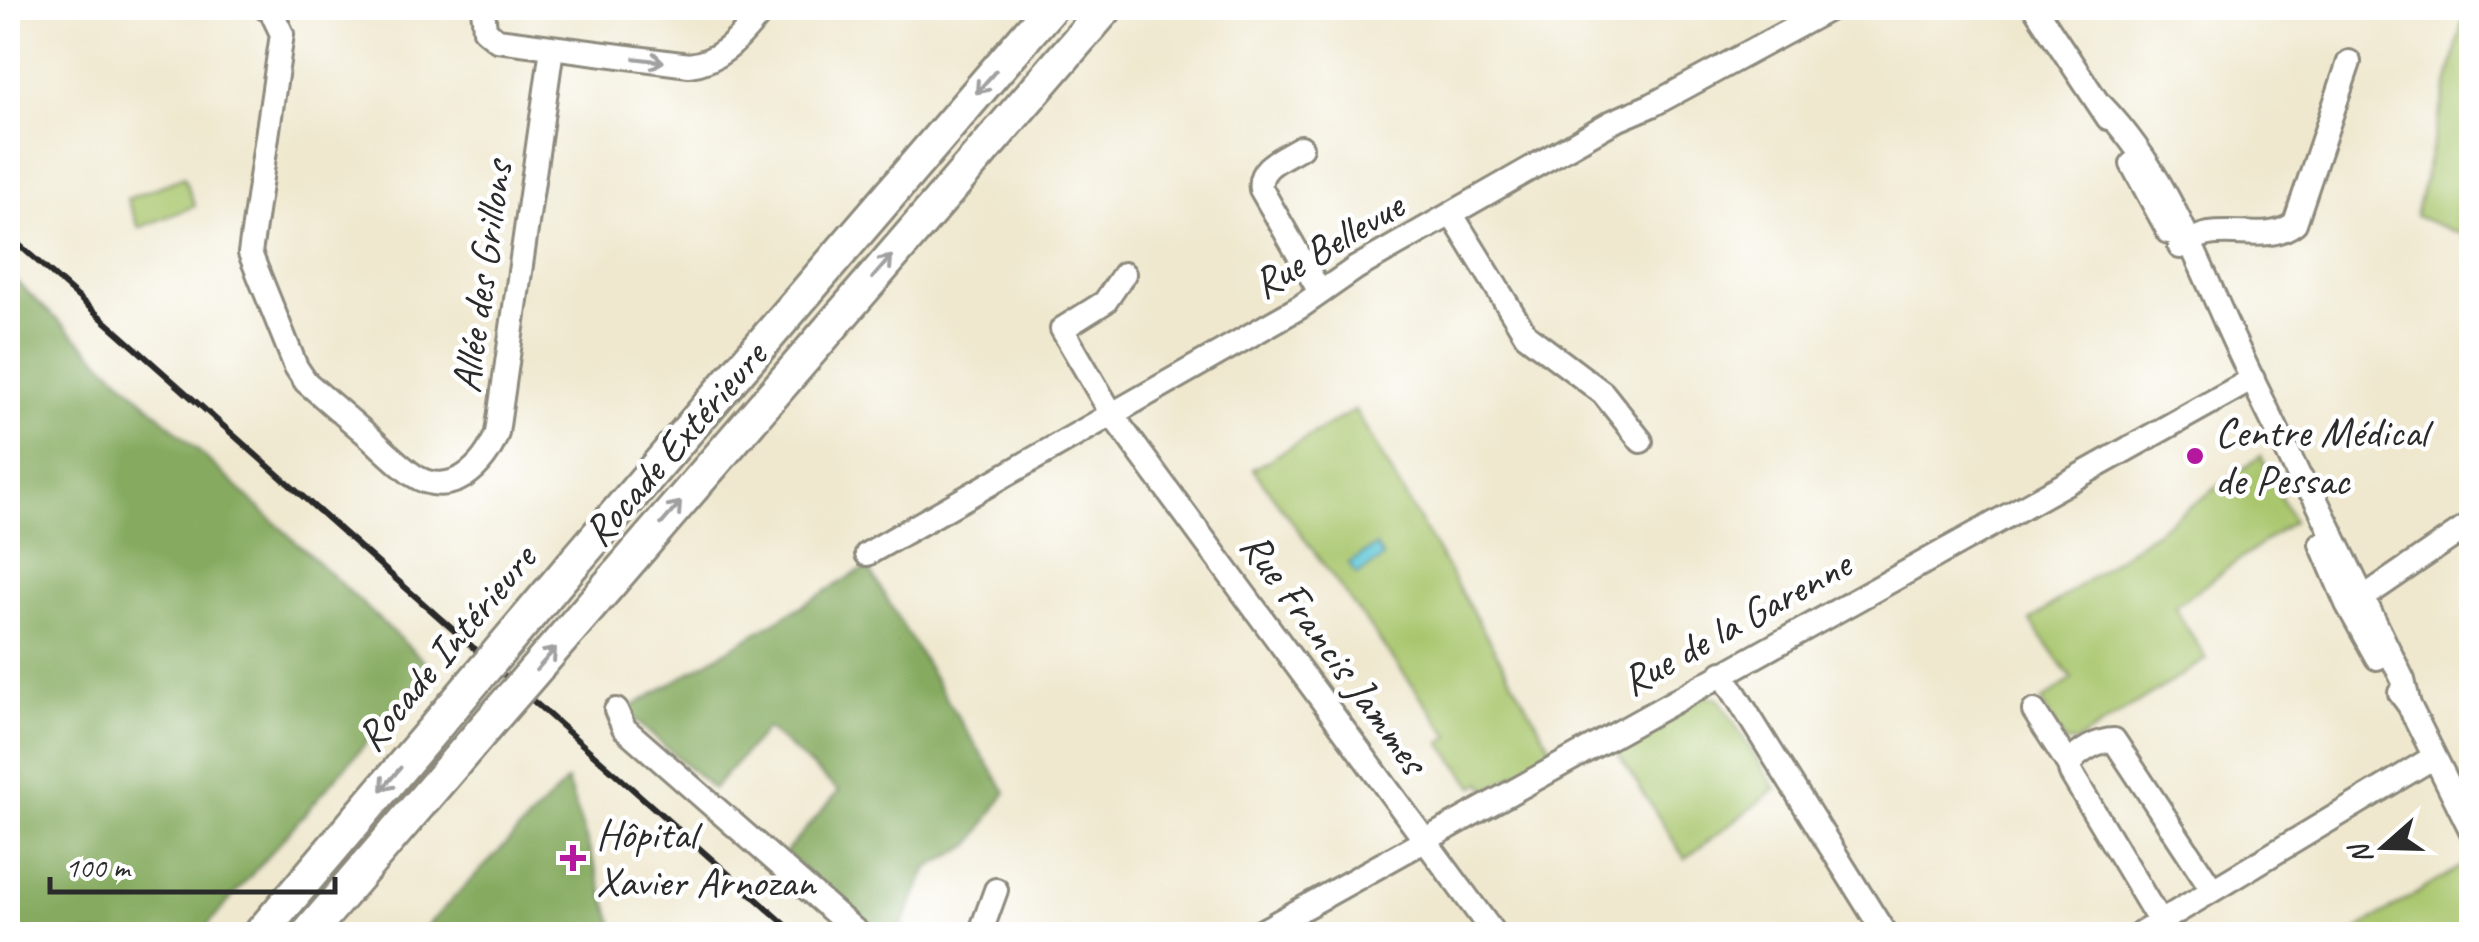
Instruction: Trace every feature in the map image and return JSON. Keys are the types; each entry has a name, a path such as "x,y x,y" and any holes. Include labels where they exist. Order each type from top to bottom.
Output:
{"highway":[{"name":"Rocade Intérieure","path":"260,934 1050,8"},
{"name":"Rocade Extérieure","path":"308,934 1106,8"}],"street":[{"name":"Allée des Grillons","path":"265,8 271,11 282,34 250,253 296,367 306,382 414,475 437,484 464,478 476,468 497,433 552,48"},
{"path":"483,8 483,22 491,37 689,65 702,64 724,53 766,8"},
{"name":"Rue Bellevue","path":"867,554 1113,416 1356,268 1612,122 1652,105 1830,8"},
{"path":"2035,8 2101,105 2126,130 2160,183 2184,245 2299,476 2314,496 2354,601 2403,680 2409,706 2469,822"},
{"path":"2184,245 2206,234 2275,232 2295,223 2349,62"},
{"path":"1301,147 1262,171 1261,190 1320,292"},
{"path":"1452,215 1526,335 1603,393 1641,442"},
{"name":"Rue Francis Jammes","path":"1124,274 1105,302 1062,329 1113,416 1494,934"},
{"name":"Rue de la Garenne","path":"1257,934 2253,379"},
{"path":"2354,601 2472,523"},
{"path":"1722,674 1886,934"},
{"path":"616,710 624,728 859,934"},
{"path":"2034,711 2069,764 2150,928 2434,756"},
{"path":"2069,764 2104,740 2114,740 2212,888"},
{"path":"980,934 996,890"}],"green space":[{"path":"2466,8 2472,8 2471,238 2415,216"},
{"path":"184,177 195,206 139,228 127,199"},
{"path":"8,274 439,675 400,704 200,934 8,934"},
{"path":"1355,410 1554,752 1487,790 1482,782 1474,787 1441,743 1450,736 1253,469"},
{"path":"2261,456 2293,521 2174,607 2207,659 2076,742 2065,743 2041,702 2072,679 2030,621"},
{"path":"869,569 1006,792 971,845 928,868 898,934 877,934 785,853 839,791 767,728 713,789 625,711"},
{"path":"1704,696 1719,699 1776,789 1685,859 1614,747"},
{"name":"Hôpital Xavier Arnozan","path":"567,781 617,934 419,934"},
{"path":"2460,867 2471,887 2471,934 2350,934"}],"water":[{"path":"1376,546 1383,558 1357,575 1349,563"}],"railway":[{"path":"8,235 796,934"}],"place":[{"name":"Centre Médical de Pessac","path":"2195,456"},
{"name":"Hôpital Xavier Arnozan","path":"573,858"}]}
